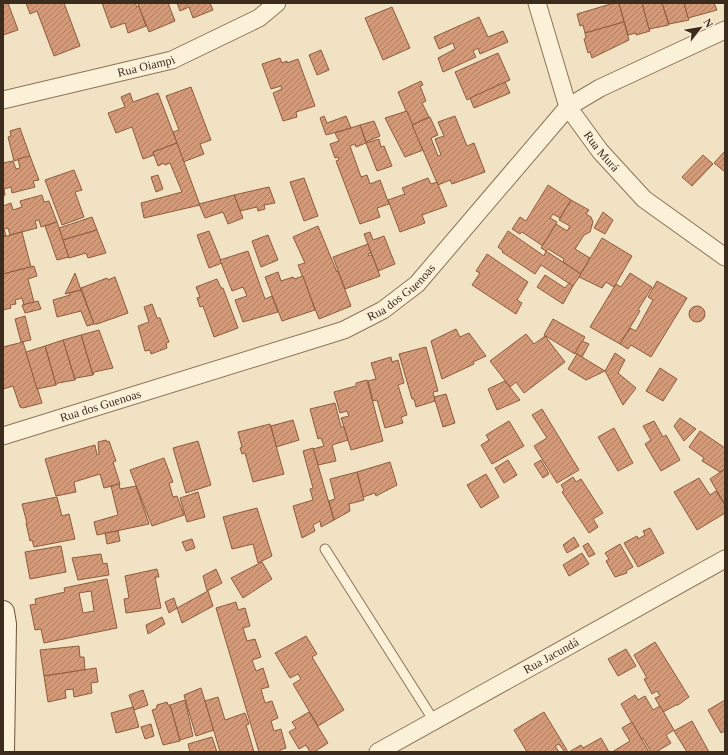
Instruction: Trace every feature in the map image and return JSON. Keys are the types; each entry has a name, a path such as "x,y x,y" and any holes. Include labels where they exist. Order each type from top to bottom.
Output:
{"street":[{"name":"Rua Oiampi","path":"3,100 172,60 259,18 277,3"},
{"name":"Rua Murá","path":"537,3 568,107 600,151 644,199 725,257"},
{"name":"Rua dos Guenoas","path":"3,436 344,330 383,310 417,284 568,107 600,88 725,30"},
{"name":"Rua Jacundá","path":"378,752 725,559"},
{"path":"3,612 5,624 3,752"}],"lane":[{"path":"325,549 434,722"}],"building":[{"path":"3,3 8,3 18,30 3,35"},
{"path":"26,3 64,3 80,46 54,56 37,11 30,14"},
{"path":"102,3 135,3 137,7 139,6 146,26 128,33 125,23 111,28"},
{"path":"168,3 175,21 149,32 138,4"},
{"path":"177,3 210,3 213,10 193,18 189,7 180,11"},
{"path":"614,3 619,3 624,22 585,33 583,25 580,26 577,14"},
{"path":"619,3 642,3 650,31 636,35 636,33 628,35"},
{"path":"642,3 662,3 669,25 649,29"},
{"path":"662,3 684,3 689,20 669,24"},
{"path":"684,3 714,3 717,10 688,18"},
{"path":"392,7 410,48 383,60 365,18"},
{"path":"479,17 488,37 503,31 508,42 480,54 478,48 473,51 476,57 443,72 438,58 455,49 453,43 439,49 434,37"},
{"path":"624,22 629,40 592,58 590,52 588,53 584,39 586,38 585,33"},
{"path":"321,50 329,70 317,75 309,55"},
{"path":"498,53 510,80 467,100 455,72"},
{"path":"280,58 282,63 287,61 287,63 298,59 315,106 296,112 297,117 283,121 273,93 282,89 281,86 271,89 262,64"},
{"path":"421,81 423,85 420,86 426,101 422,103 429,117 412,125 398,92"},
{"path":"505,82 510,93 474,108 470,98"},
{"path":"191,87 211,140 200,144 204,154 183,162 173,132 179,130 166,96"},
{"path":"130,93 133,102 158,93 177,143 153,152 154,155 143,159 132,127 116,133 108,113 125,107 121,97"},
{"path":"407,111 423,150 405,157 385,118"},
{"path":"324,116 327,123 346,116 351,128 326,135 320,118"},
{"path":"455,116 467,146 474,143 485,172 452,184 450,180 438,185 412,125 430,117 438,135 431,138 438,156 441,155 435,139 444,136 438,122"},
{"path":"374,121 380,136 366,142 360,125"},
{"path":"360,125 366,143 356,147 355,144 350,146 361,177 367,175 370,184 380,180 389,204 377,208 380,217 360,224 336,161 339,160 338,157 335,158 330,144 339,141 335,133"},
{"path":"20,128 30,156 14,161 8,137 11,136 10,131"},
{"path":"379,139 381,147 384,146 392,166 377,171 366,143"},
{"path":"177,143 200,205 144,218 141,203 182,192 170,163 165,165 164,163 158,166 153,152"},
{"path":"725,151 725,170 724,171 714,163"},
{"path":"703,155 713,164 692,186 682,177"},
{"path":"30,156 39,180 33,181 35,187 12,193 11,187 4,189 5,195 3,196 3,163 13,161 16,169 20,168 18,159"},
{"path":"74,170 82,190 75,192 84,217 62,225 45,180"},
{"path":"158,175 163,189 156,192 151,177"},
{"path":"304,178 318,216 304,221 290,182"},
{"path":"428,178 431,184 437,182 447,206 422,215 425,223 400,232 388,200 405,194 402,188"},
{"path":"548,185 571,200 560,218 553,214 550,218 557,222 543,246 522,232 520,234 512,229 520,217 526,221"},
{"path":"269,187 275,203 264,205 265,209 258,211 257,207 240,211 234,195"},
{"path":"42,195 44,202 49,201 57,222 41,227 39,220 35,221 37,228 10,235 8,228 4,229 6,236 3,237 3,206 11,203 13,210 22,207 20,201"},
{"path":"234,195 243,218 228,224 223,212 205,218 199,204"},
{"path":"571,200 589,210 586,214 591,217 593,222 590,232 584,235 575,249 590,258 581,274 563,262 564,259 548,249 546,251 541,248 556,224 567,231 570,226 559,220"},
{"path":"603,212 613,220 605,234 594,228"},
{"path":"92,217 97,230 63,240 59,228"},
{"path":"57,222 69,257 57,260 45,226"},
{"path":"318,226 337,272 338,271 351,306 319,319 298,265 305,263 293,237"},
{"path":"97,230 106,253 88,258 86,253 69,258 63,240"},
{"path":"209,231 222,263 209,268 197,235"},
{"path":"508,231 544,256 546,251 581,274 573,286 541,265 535,274 502,252 503,251 498,247"},
{"path":"22,232 31,267 3,274 3,237"},
{"path":"370,232 373,240 384,236 395,264 378,271 364,234"},
{"path":"268,235 278,260 261,267 252,241"},
{"path":"602,238 632,256 614,287 606,282 602,288 579,277"},
{"path":"368,244 371,253 368,254 369,256 372,255 380,276 345,289 333,257"},
{"path":"248,251 265,299 272,296 278,312 243,322 235,300 247,296 243,287 232,291 220,260"},
{"path":"487,254 528,282 517,300 522,303 516,314 472,285 480,273 476,271"},
{"path":"34,266 37,276 28,279 34,302 24,305 22,298 15,300 16,304 10,305 11,308 3,310 3,274"},
{"path":"278,272 281,281 293,277 294,279 303,276 315,310 282,321 265,277"},
{"path":"75,273 81,290 65,294"},
{"path":"630,273 652,287 638,310 640,311 620,344 590,327 616,284 621,287"},
{"path":"545,275 565,288 569,283 573,286 563,304 537,287"},
{"path":"115,277 128,313 94,324 81,288 107,278 108,280"},
{"path":"217,279 221,288 223,288 238,328 214,337 203,306 200,307 197,298 200,297 196,287"},
{"path":"657,281 687,298 651,357 631,345 628,349 620,344 630,328 636,331 653,300 648,297"},
{"path":"81,290 94,324 87,326 81,311 57,317 53,300 70,295 69,293"},
{"path":"38,301 41,309 25,313 22,305"},
{"path":"152,304 157,318 160,318 169,342 166,343 167,348 151,354 150,350 145,351 138,326 149,322 144,307"},
{"path":"697,306 704,311 705,314 700,321 697,322 690,317 689,314 694,307"},
{"path":"25,316 31,340 21,342 15,319"},
{"path":"553,319 585,337 575,354 544,335"},
{"path":"456,329 460,337 469,333 486,356 473,362 474,364 442,379 431,341"},
{"path":"99,330 113,368 94,372 93,375 81,335"},
{"path":"526,334 534,344 545,336 565,362 524,393 516,382 510,387 490,361"},
{"path":"81,335 93,375 76,378 75,380 63,340"},
{"path":"63,340 75,380 58,383 56,385 45,346"},
{"path":"582,341 589,344 582,357 575,353"},
{"path":"23,342 42,403 23,408 20,407 13,386 3,389 3,347"},
{"path":"45,346 56,385 37,389 26,352"},
{"path":"426,347 438,391 433,392 435,401 416,407 414,399 412,399 399,354"},
{"path":"615,353 625,360 618,373 636,388 623,405 605,371"},
{"path":"577,354 605,371 586,380 568,369"},
{"path":"391,357 392,362 398,360 404,383 398,385 407,415 401,417 403,423 385,428 377,400 373,401 368,381 376,379 371,363"},
{"path":"660,368 677,379 663,401 646,391"},
{"path":"367,380 383,441 351,450 341,418 349,416 347,411 340,413 334,392 356,386 356,383"},
{"path":"505,381 520,400 497,410 488,389"},
{"path":"446,394 455,423 443,427 434,397"},
{"path":"335,403 341,427 344,427 348,440 332,445 336,461 318,465 313,449 324,446 321,438 318,439 310,409"},
{"path":"542,409 579,470 557,483 534,446 547,438 532,415"},
{"path":"680,418 696,429 684,441 674,426"},
{"path":"293,420 299,440 276,447 271,426"},
{"path":"509,421 524,446 492,464 481,445 489,440 486,435"},
{"path":"654,421 663,437 666,435 680,460 661,471 645,444 651,440 643,426"},
{"path":"270,424 284,474 253,482 245,453 242,454 240,448 242,447 238,432"},
{"path":"614,428 633,463 618,471 598,437"},
{"path":"700,431 725,448 725,469 720,472 702,461 704,458 689,447"},
{"path":"106,440 107,442 109,441 116,461 113,462 120,484 104,488 100,474 74,482 76,492 56,496 45,459 95,445 97,455 99,454 98,442"},
{"path":"198,441 211,485 186,493 173,448"},
{"path":"313,448 334,520 321,527 320,521 313,525 315,531 302,538 293,506 313,500 310,489 313,488 303,451"},
{"path":"164,458 173,482 169,483 173,497 177,496 184,515 152,526 130,470"},
{"path":"508,460 517,475 504,483 495,468"},
{"path":"541,460 549,474 543,478 534,464"},
{"path":"390,462 397,485 376,496 375,493 363,497 357,472"},
{"path":"725,469 725,505 710,479"},
{"path":"357,472 364,500 349,504 350,511 334,520 329,501 335,499 330,479"},
{"path":"486,474 499,497 481,508 467,485"},
{"path":"573,477 576,482 581,479 603,513 593,519 598,527 589,533 562,492 564,490 561,485"},
{"path":"699,478 710,495 716,491 725,505 725,513 697,530 674,492"},
{"path":"119,484 120,489 136,486 149,524 97,535 94,522 118,515 111,486"},
{"path":"198,492 205,517 187,522 180,498"},
{"path":"57,497 62,516 69,514 75,539 34,547 32,540 30,541 22,504"},
{"path":"257,508 272,556 258,563 253,544 232,549 223,517"},
{"path":"650,528 664,553 638,567 624,543 637,536 638,539 645,535 643,531"},
{"path":"118,531 120,541 107,544 105,533"},
{"path":"574,537 579,546 567,553 563,545"},
{"path":"192,539 195,548 186,551 182,542"},
{"path":"588,543 595,554 589,557 583,546"},
{"path":"620,544 633,567 626,571 627,573 615,577 606,561 609,559 605,553"},
{"path":"61,546 66,572 30,579 25,552"},
{"path":"582,553 589,564 569,576 563,565"},
{"path":"101,554 103,564 107,563 109,575 78,580 72,558"},
{"path":"262,562 272,579 243,598 231,578"},
{"path":"157,569 159,577 155,577 161,608 126,613 124,599 129,598 125,576"},
{"path":"216,569 222,583 207,591 203,576"},
{"path":"107,579 117,628 44,643 41,629 35,630 30,605 36,604 35,599 65,592 64,588","holes":["91,591 94,611 83,613 79,593"]},
{"path":"208,591 213,606 182,623 177,608"},
{"path":"174,598 177,608 169,613 165,602"},
{"path":"236,602 238,610 245,608 250,626 243,628 247,641 255,639 261,657 252,660 256,671 263,668 269,687 261,689 265,703 272,701 278,718 271,721 274,731 281,729 286,748 280,750 280,752 259,752 216,608"},
{"path":"162,617 165,624 148,634 146,625"},
{"path":"306,636 317,654 312,657 344,710 318,726 293,684 301,679 298,674 290,678 275,653"},
{"path":"655,642 689,697 678,705 663,712 655,698 660,696 657,691 652,694 644,679 647,678 634,655"},
{"path":"79,646 80,657 84,657 85,670 44,676 40,650"},
{"path":"626,649 636,666 618,676 608,659"},
{"path":"96,668 98,682 91,683 92,693 74,697 73,689 65,690 66,698 48,702 44,676"},
{"path":"201,688 214,730 196,736 184,695"},
{"path":"143,690 148,705 134,710 129,695"},
{"path":"635,695 638,700 645,696 653,710 660,706 674,730 666,735 671,743 656,752 651,752 643,738 641,739 621,704"},
{"path":"218,697 225,720 245,713 249,724 246,725 254,752 220,752 205,701"},
{"path":"185,700 193,736 180,740 170,705"},
{"path":"725,700 725,731 721,733 708,710"},
{"path":"167,702 168,705 170,705 180,741 163,745 152,710 156,709 157,705"},
{"path":"133,707 139,727 116,733 111,713"},
{"path":"309,712 328,743 314,752 310,752 306,745 299,749 289,732 296,728 292,722"},
{"path":"544,712 568,752 562,752 564,751 559,744 555,746 559,752 527,752 514,730"},
{"path":"692,721 709,752 687,752 674,731"},
{"path":"632,722 649,752 612,752 630,741 622,728"},
{"path":"151,724 154,736 145,739 141,727"},
{"path":"212,737 217,752 190,752 188,744"},
{"path":"601,738 609,752 569,752 581,745 583,748"}]}
